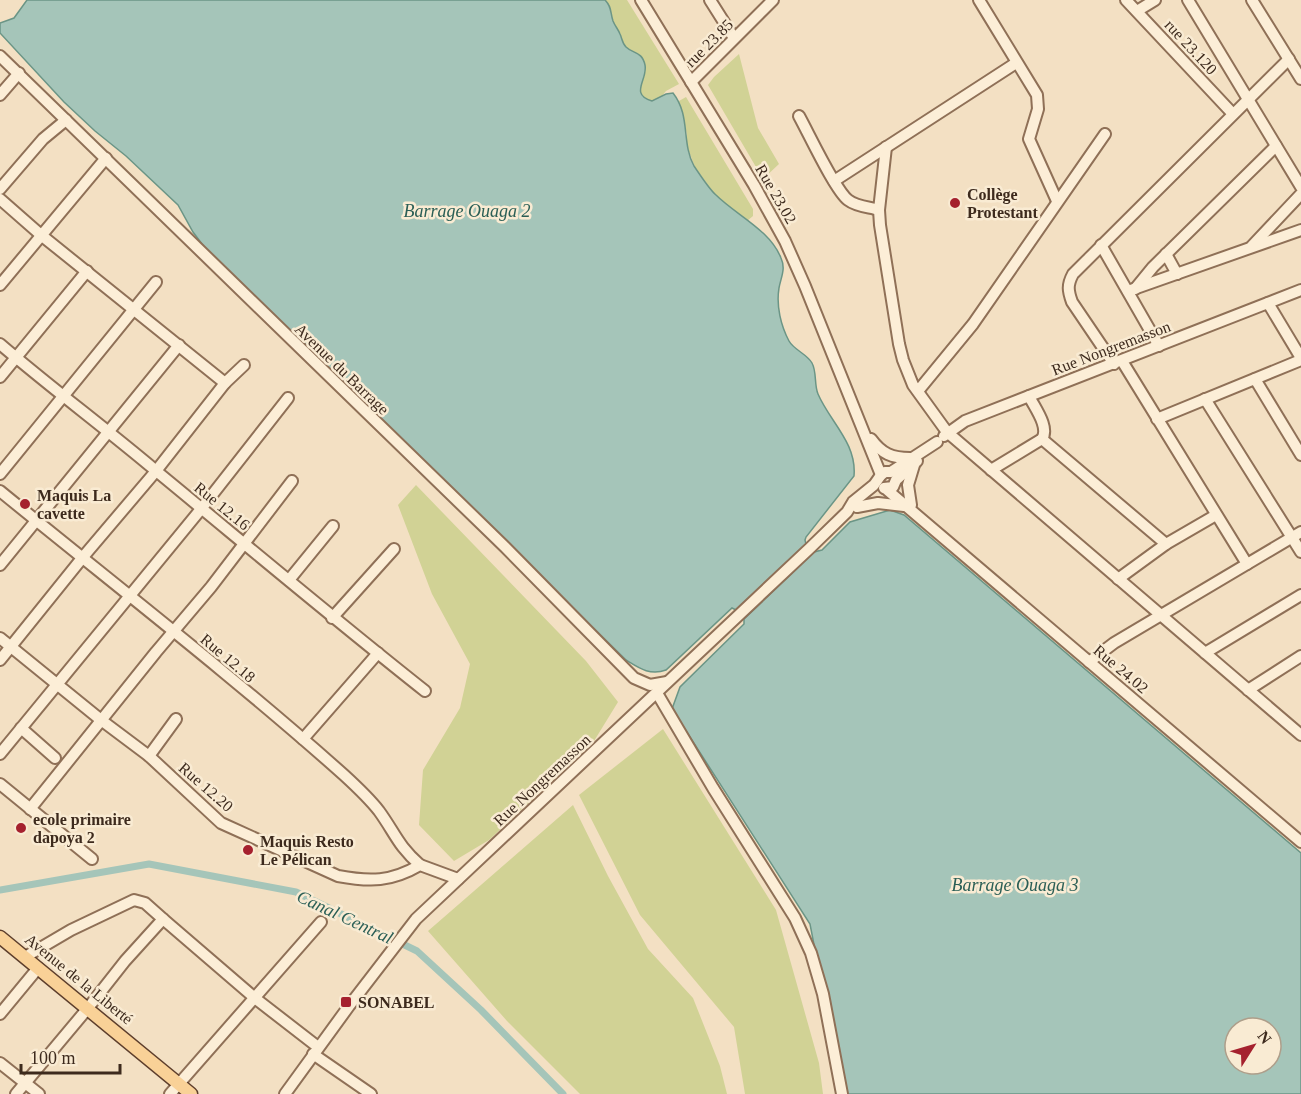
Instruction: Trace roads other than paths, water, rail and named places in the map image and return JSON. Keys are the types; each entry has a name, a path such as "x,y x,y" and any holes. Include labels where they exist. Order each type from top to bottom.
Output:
{"main road":[{"name":"Avenue de la Liberté","path":"0,937 88,1008 174,1089 191,1094"}],"street":[{"name":"Rue 23.02","path":"640,0 754,185 785,241 887,480"},
{"path":"710,0 734,39"},
{"name":"rue 23.85","path":"691,82 773,0"},
{"path":"980,0 1037,95 1038,109 1029,138 1056,201"},
{"name":"rue 23.120","path":"1126,0 1233,114"},
{"path":"1137,11 1155,0"},
{"path":"1188,0 1301,187"},
{"path":"1252,0 1301,79"},
{"name":"Avenue du Barrage","path":"0,56 505,547 634,678 650,685 670,681"},
{"path":"1247,564 1157,419 1118,362 1072,302 1068,291 1073,274 1289,58"},
{"path":"834,181 1016,63"},
{"path":"0,95 19,73"},
{"path":"799,116 834,181 850,201 879,210"},
{"path":"0,189 43,139 66,120"},
{"path":"918,391 973,324 1056,201 1105,134"},
{"path":"1132,290 1276,146"},
{"path":"886,147 879,210 882,240 899,344 908,374 918,391 947,432 1301,735"},
{"path":"0,285 106,158"},
{"path":"1249,249 1301,194"},
{"path":"0,199 41,235 225,383"},
{"path":"1132,290 1301,230"},
{"path":"1101,245 1132,290 1159,346"},
{"path":"1166,254 1177,274"},
{"path":"0,377 87,271"},
{"path":"0,474 156,282"},
{"name":"Rue Nongremasson","path":"847,512 857,507 947,432 965,421 1301,290"},
{"path":"1157,419 1301,359 1268,303"},
{"name":"Rue 12.16","path":"0,344 289,580 332,618 425,691"},
{"path":"0,565 179,345"},
{"path":"0,660 156,471 225,383 244,365"},
{"path":"1255,379 1301,455"},
{"path":"991,470 1045,435 1045,428 1029,396"},
{"path":"0,754 201,509 288,398"},
{"path":"1205,399 1296,535 1301,552"},
{"name":"Rue 23.02","path":"859,417 887,480"},
{"path":"1042,439 1166,544"},
{"path":"857,507 885,503 909,506 908,485 913,460 890,456 871,440"},
{"name":"Rue Nongremasson","path":"285,1094 406,931 458,879 847,512 853,502 887,480"},
{"name":"Rue 24.02","path":"887,480 921,519 1301,842"},
{"path":"30,809 244,544 292,481"},
{"name":"Rue 12.18","path":"0,491 174,631 303,739 372,803 402,849 420,865"},
{"path":"1118,579 1166,544 1216,514"},
{"path":"289,580 333,526"},
{"path":"1089,662 1114,643 1296,535"},
{"path":"332,618 394,549"},
{"path":"1205,653 1301,595"},
{"name":"Rue 12.20","path":"0,639 149,756 221,823 338,876 382,881 420,865"},
{"path":"303,739 378,653"},
{"path":"1248,690 1301,656"},
{"path":"657,693 713,788 795,918 811,953 823,994 842,1094"},
{"path":"149,756 176,719"},
{"path":"21,728 55,758"},
{"path":"0,784 92,859"},
{"path":"420,865 458,879"},
{"path":"25,957 71,930 134,900 145,903 316,1051 370,1094"},
{"path":"16,1094 125,961 163,919"},
{"path":"174,1089 256,999 321,922"},
{"path":"0,1014 38,968"},
{"path":"0,1063 39,1094"}],"water":[{"name":"Barrage Ouaga 2","path":"27,0 605,0 625,45 644,60 645,71 640,90 642,95 652,101 673,93 682,111 688,148 694,166 714,193 761,231 776,248 783,266 778,302 784,329 791,344 812,363 818,394 842,433 851,453 854,476 806,537 806,544 736,610 732,608 666,670 650,672 635,666 626,660 205,248 178,205 64,102 0,33 0,23 14,18"},
{"name":"Barrage Ouaga 3","path":"890,510 904,515 1301,853 1301,1094 843,1094 810,924 672,709 680,687 744,624 744,619 814,552 822,550 850,522"}],"waterway":[{"name":"Canal Central","path":"0,890 149,864 296,892 417,951 481,1010 563,1094"}],"place":[{"name":"Collège Protestant","path":"955,203"},
{"name":"Maquis La cavette","path":"25,504"},
{"name":"ecole primaire dapoya 2","path":"21,828"},
{"name":"Maquis Resto Le Pélican","path":"248,850"},
{"name":"SONABEL","path":"346,1002"}]}
